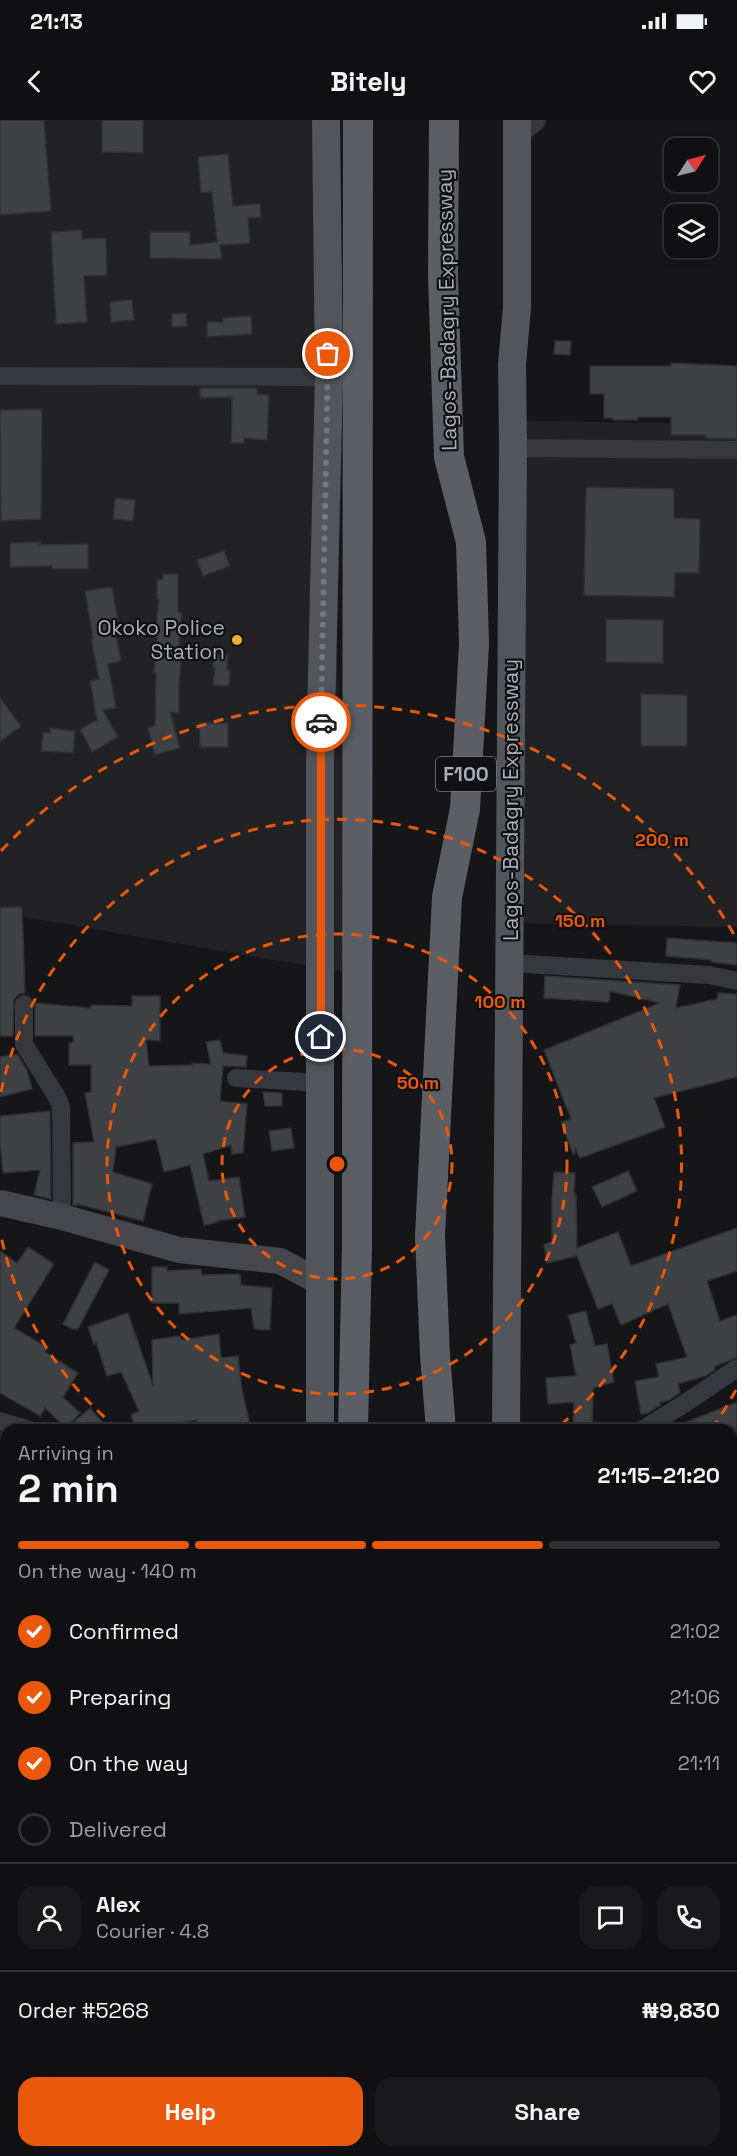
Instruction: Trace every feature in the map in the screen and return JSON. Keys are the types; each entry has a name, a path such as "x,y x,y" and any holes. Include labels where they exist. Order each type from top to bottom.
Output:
{"highway":[{"path":"353,1424 357,1233 358,120"},
{"name":"Lagos-Badagry Expressway","path":"441,1424 430,1236 447,897 465,809 474,644 471,542 449,457 443,276 444,120"}],"main road":[{"path":"320,1424 320,761 328,377 326,120"},
{"name":"Lagos-Badagry Expressway","path":"506,1424 512,364 517,308 523,125"},
{"path":"0,1203 62,1217 179,1250 280,1261 320,1282"},
{"path":"280,1261 320,1238"}],"street":[{"path":"0,376 328,377"},
{"path":"513,448 737,450"},
{"path":"510,963 709,975 737,981"},
{"path":"24,1004 24,1044 61,1107 62,1217"},
{"path":"236,1078 321,1083"},
{"path":"652,1424 737,1368"}],"shaded area":[{"path":"0,120 312,120 328,512 356,974 0,913"},
{"path":"523,421 737,424 737,927 505,923"}],"building":[{"path":"0,120 44,120 51,211 0,215"},
{"path":"102,120 143,120 143,153 102,152"},
{"path":"228,154 233,206 260,204 261,217 248,218 250,243 220,245 222,259 150,258 150,232 190,232 190,245 217,242 212,192 201,193 198,157"},
{"path":"82,230 82,239 106,238 107,275 84,276 87,322 56,324 51,232"},
{"path":"132,300 134,320 111,322 110,302"},
{"path":"186,313 187,326 172,327 172,314"},
{"path":"251,316 252,334 207,337 207,322 223,322 223,318"},
{"path":"555,341 571,341 570,355 554,354"},
{"path":"671,363 737,366 737,439 706,438 706,435 671,435 671,417 638,417 638,420 604,418 604,394 590,394 590,366 671,366"},
{"path":"200,388 257,388 257,394 269,395 267,440 244,438 244,443 231,443 232,397 200,398"},
{"path":"42,409 41,519 1,521 0,410"},
{"path":"586,487 674,489 674,518 700,519 699,573 675,573 674,597 584,595"},
{"path":"115,498 135,500 133,521 113,519"},
{"path":"40,542 40,545 88,544 88,569 52,569 52,566 10,567 10,543"},
{"path":"224,551 230,566 203,576 197,560"},
{"path":"163,574 178,574 178,612 182,613 179,646 182,647 179,713 170,712 180,748 155,755 148,728 155,726 156,673 154,673 157,635 155,635 159,600 157,600 157,580 163,579"},
{"path":"112,587 118,621 113,621 121,661 108,664 116,708 103,710 118,737 92,752 80,729 97,720 90,681 99,679 85,591"},
{"path":"606,619 663,620 663,663 606,662"},
{"path":"213,654 228,655 229,686 213,685 215,668 213,668"},
{"path":"641,694 687,695 687,746 641,746"},
{"path":"0,698 21,726 0,742"},
{"path":"199,723 228,723 228,747 200,747"},
{"path":"50,728 75,731 73,753 41,751 43,732 50,733"},
{"path":"0,907 22,907 25,993 19,994 14,999 13,1036 0,1036"},
{"path":"667,938 737,943 737,965 712,962 712,960 666,956"},
{"path":"545,976 680,985 676,1008 717,999 718,993 737,994 737,1077 654,1098 665,1127 580,1158 575,1148 575,1154 573,1154 561,1122 571,1119 544,1050 660,1003 610,991 609,1002 544,998"},
{"path":"132,996 160,996 160,1041 146,1040 149,1066 211,1064 206,1042 220,1040 223,1053 247,1056 246,1067 223,1066 220,1101 247,1104 243,1153 232,1154 231,1145 203,1154 209,1181 239,1177 245,1217 204,1225 190,1165 164,1172 156,1139 116,1147 113,1172 152,1184 143,1221 77,1204 77,1206 73,1205 73,1143 94,1142 85,1093 91,1092 91,1065 69,1065 69,1043 74,1042 73,1036 35,1036 35,1003 91,1008 91,1005 132,1006"},
{"path":"17,1054 27,1070 32,1089 0,1097 0,1057"},
{"path":"263,1092 282,1093 282,1106 265,1106"},
{"path":"50,1111 51,1199 34,1195 40,1170 3,1173 0,1143 0,1116"},
{"path":"291,1128 294,1148 272,1151 269,1131"},
{"path":"628,1171 637,1191 602,1207 592,1187"},
{"path":"554,1172 575,1173 577,1248 618,1232 631,1266 737,1228 737,1271 707,1281 720,1321 737,1315 737,1357 714,1367 715,1370 705,1376 678,1384 680,1393 669,1400 660,1402 660,1405 648,1413 641,1414 635,1381 659,1377 656,1364 687,1357 668,1304 621,1325 612,1304 598,1309 577,1256 547,1263 544,1244 552,1242"},
{"path":"28,1247 54,1264 14,1328 48,1348 45,1352 78,1373 63,1397 80,1413 70,1424 62,1424 45,1408 40,1416 0,1393 0,1251 17,1263"},
{"path":"95,1262 109,1270 78,1329 73,1329 63,1324"},
{"path":"152,1267 167,1267 167,1271 201,1269 202,1275 240,1274 241,1285 272,1288 270,1330 254,1329 251,1308 179,1314 179,1303 152,1303"},
{"path":"586,1311 595,1346 607,1344 614,1382 593,1388 592,1424 573,1424 574,1402 548,1404 546,1378 576,1376 570,1345 576,1343 568,1315"},
{"path":"128,1313 153,1386 152,1340 180,1336 181,1340 219,1334 221,1358 238,1356 242,1390 250,1424 198,1424 197,1420 174,1424 134,1424 131,1415 139,1411 121,1372 107,1376 96,1342 94,1345 88,1327"},
{"path":"737,1402 737,1424 682,1424"},
{"path":"90,1408 104,1424 78,1424 75,1421"}],"way so far":[{"path":"321,722 328,354"}],"place":[{"name":"Okoko Police Station","path":"237,640"}],"route":[{"path":"321,722 321,1037"}]}
